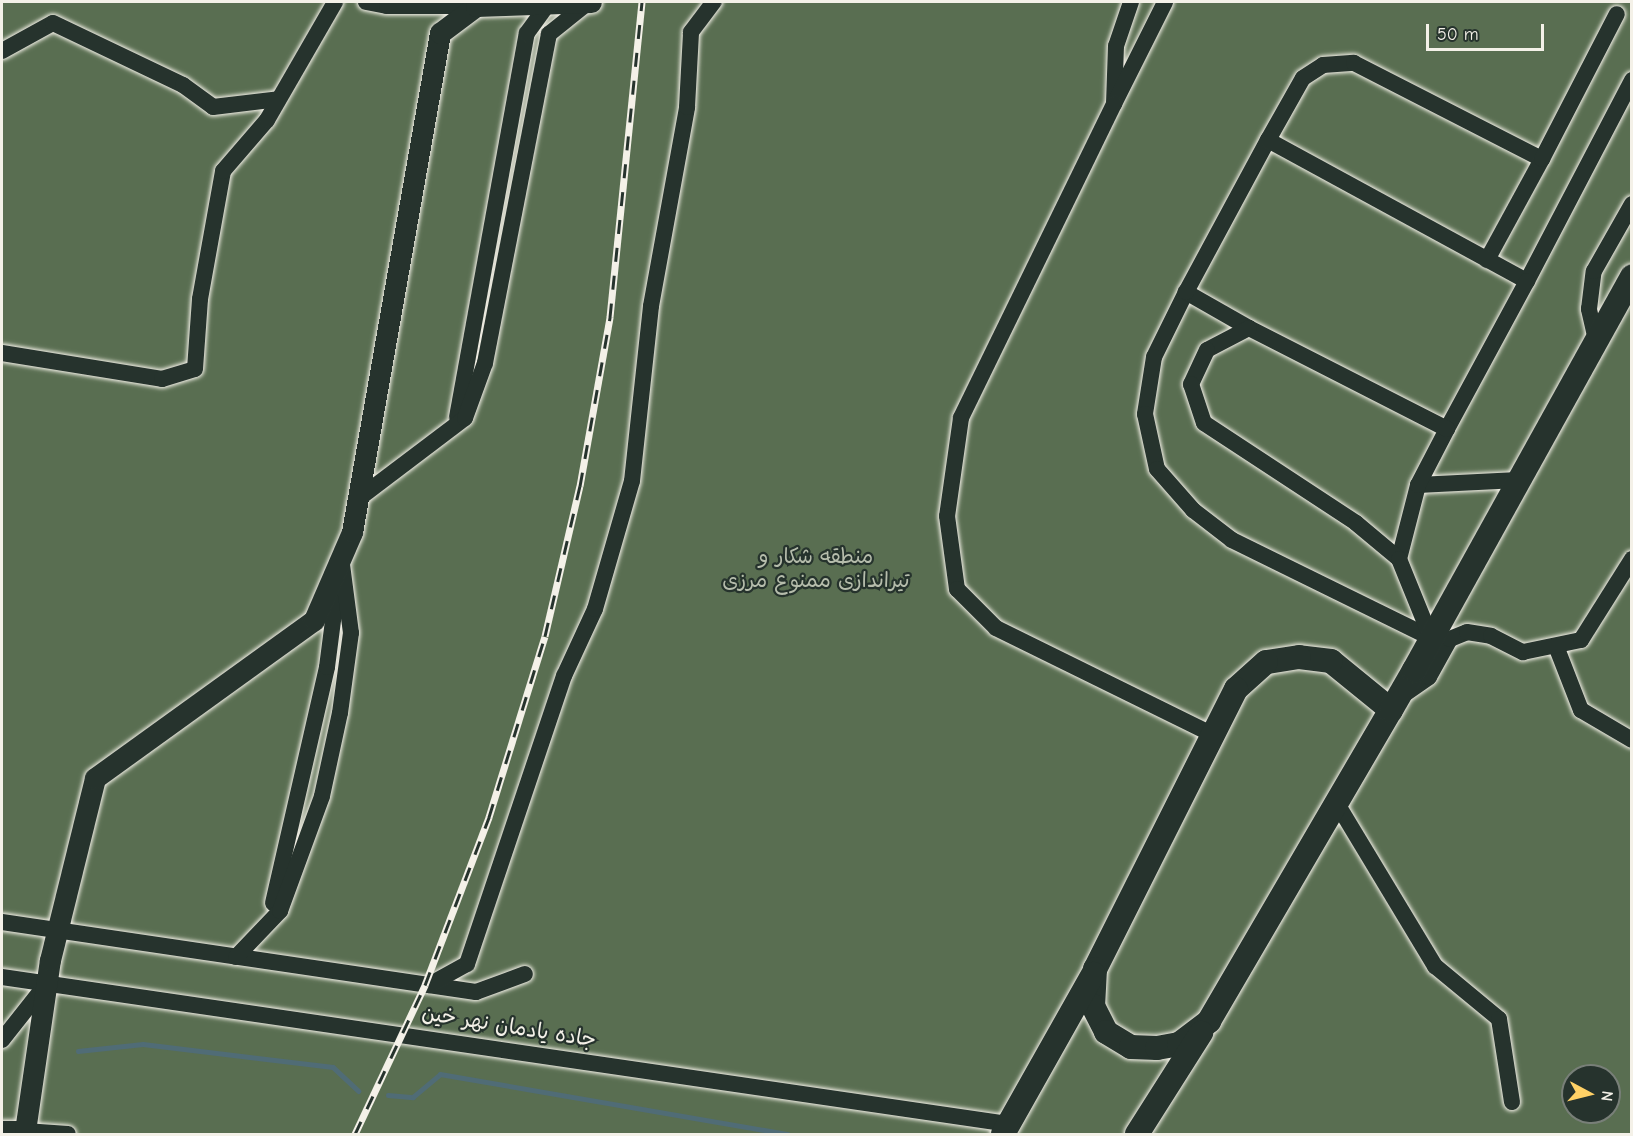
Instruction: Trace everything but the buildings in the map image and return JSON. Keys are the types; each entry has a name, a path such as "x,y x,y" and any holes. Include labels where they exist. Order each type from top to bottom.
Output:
{"highway":[{"path":"1137,1134 1209,1021 1394,705 1632,276"},
{"path":"1006,1129 1095,969 1236,689 1266,662 1299,657 1331,661 1394,705"},
{"path":"1095,969 1094,1006 1106,1032 1131,1047 1179,1044 1209,1021"}],"main road":[{"path":"2,1131 24,1133 47,983 95,778 314,620 352,532 440,33 476,6 590,2"}],"street":[{"path":"2,353 162,379 195,369 200,299 223,171 267,120 335,2"},
{"path":"366,2 387,6 476,6"},
{"path":"358,500 465,418 485,363 549,33 590,2"},
{"path":"429,986 467,964 564,676 595,609 614,544 632,480 651,306 687,107 691,32 714,2"},
{"path":"1114,104 1116,45 1131,2"},
{"path":"1165,2 961,418 947,516 957,589 996,628 1213,735"},
{"path":"455,425 527,33 549,3"},
{"path":"1487,260 1617,14"},
{"path":"2,51 53,23 183,86 213,107 279,99"},
{"path":"1431,638 1232,540 1192,510 1157,469 1145,414 1154,357 1186,292 1303,78 1323,65 1354,63 1542,159"},
{"path":"1399,559 1418,485 1632,80"},
{"path":"1268,140 1527,281"},
{"path":"1596,340 1589,309 1594,271 1632,204"},
{"path":"1186,292 1250,328 1447,429"},
{"path":"1250,328 1207,350 1191,384 1204,423 1356,523 1399,559 1431,638"},
{"path":"1418,485 1518,480"},
{"path":"236,957 280,911 322,796 340,713 351,633 341,557"},
{"path":"269,922 327,667 341,557"},
{"path":"1394,705 1429,677 1450,639 1467,632 1491,636 1523,652 1581,640 1632,559"},
{"path":"1556,646 1581,710 1632,740"},
{"path":"1336,802 1435,966 1499,1019 1512,1102"},
{"path":"2,922 476,992 525,974"},
{"name":"جاده یادمان نهر خین","path":"2,977 1006,1129"},
{"path":"2,1040 47,983"},
{"path":"24,1133 68,1134"}],"green space":[{"name":"منطقه شکار و تیراندازی ممنوع مرزی","path":"2,2 1631,2 1631,1134 2,1134"}],"waterway":[{"path":"78,1051 143,1044 333,1067 359,1091"},
{"path":"388,1095 413,1097 440,1074 788,1134"}],"railway":[{"path":"355,1134 425,985 489,817 545,636 580,486 610,317 642,2"}]}
